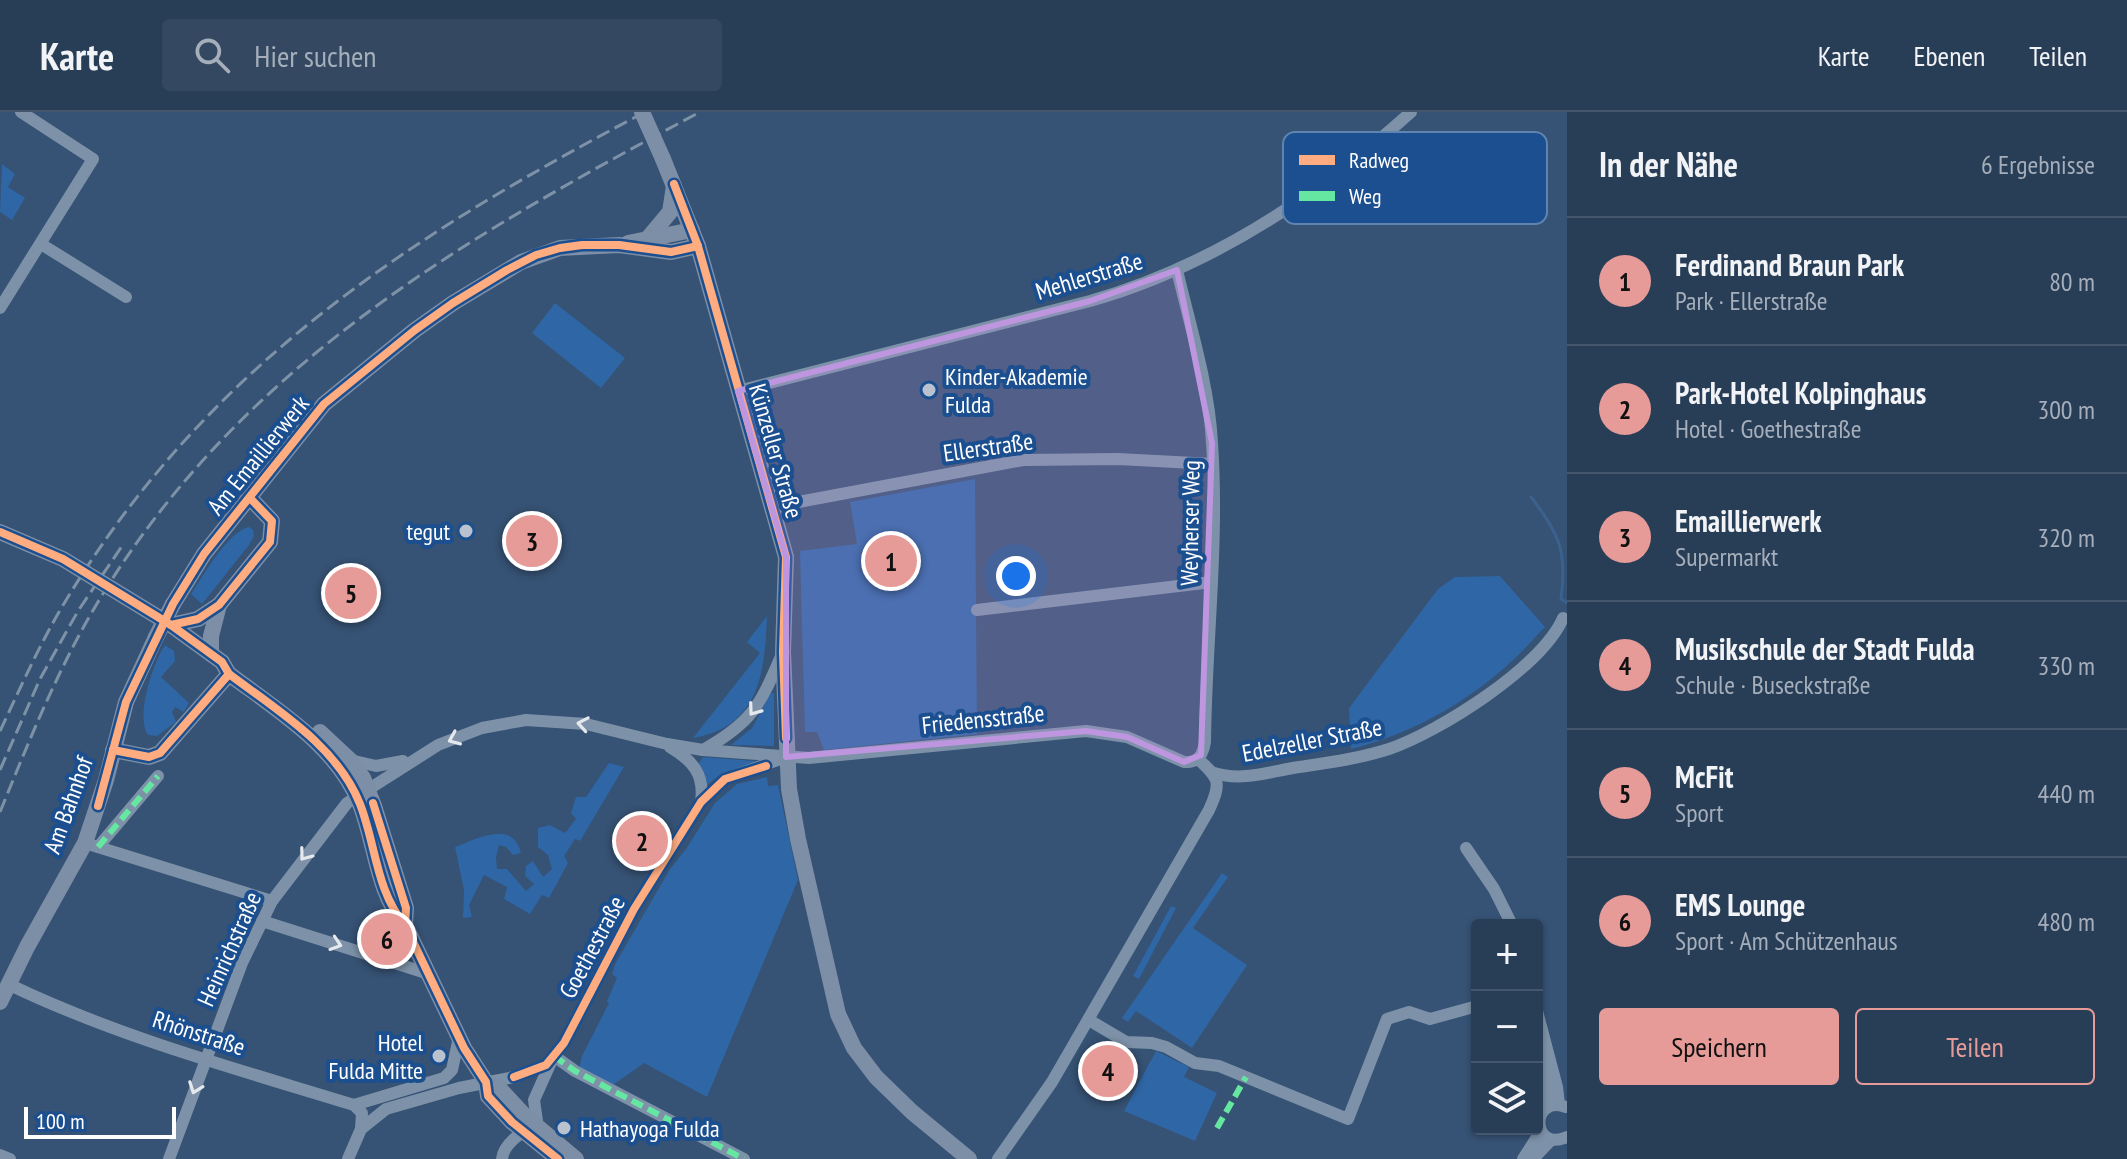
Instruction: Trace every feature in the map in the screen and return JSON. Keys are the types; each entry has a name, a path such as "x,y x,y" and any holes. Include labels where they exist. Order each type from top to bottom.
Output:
{"main road":[{"name":"Künzeller Straße","path":"642,112 695,238 786,557 783,652 786,757 798,839 826,968 844,1029 863,1061 886,1088 969,1159"},
{"path":"649,237 670,212 674,184"},
{"name":"Am Emaillierwerk","path":"619,245 649,237 695,238"},
{"name":"Am Emaillierwerk","path":"113,750 126,702 173,604 204,554 324,404 453,303 536,255 568,247 619,245 671,252 695,238"},
{"path":"171,625 198,619 219,605 272,537 272,521 250,498"},
{"path":"0,532 63,559 171,625 326,751 362,793"},
{"path":"219,605 211,636 221,663"},
{"path":"113,750 149,757 160,753 179,735 221,663"},
{"path":"221,663 236,665 350,760 406,908 405,925 459,1037 486,1082 498,1087 558,1159"},
{"name":"Am Bahnhof","path":"0,1002 91,845 113,750"},
{"path":"531,1130 576,1159"}],"street":[{"path":"0,308 93,159 21,112"},
{"name":"Mehlerstraße","path":"1388,132 1411,112"},
{"name":"Mehlerstraße","path":"738,391 1090,301 1148,283 1283,210"},
{"path":"41,244 126,297"},
{"name":"Weyherser Weg","path":"1177,270 1209,413 1213,464 1205,742 1198,759"},
{"name":"Ellerstraße","path":"772,507 1023,460 1118,459 1213,464"},
{"path":"977,610 1212,582"},
{"name":"Edelzeller Straße","path":"1214,773 1239,778 1365,755 1404,743 1453,717 1502,683 1546,644 1563,618"},
{"path":"703,750 734,732 750,717 764,696 783,652"},
{"name":"Heinrichstraße","path":"169,1159 242,963 272,901 339,811 414,758 473,731 526,720 586,724 703,750 786,757"},
{"name":"Friedensstraße","path":"786,757 809,758 1086,731 1127,737 1179,760 1189,762 1198,759"},
{"path":"667,744 697,768 701,802"},
{"name":"Goethestraße","path":"531,1130 534,1100 554,1056 564,1043 634,909 701,802 725,779 786,757"},
{"name":"Heinrichstraße","path":"350,760 376,766 414,758"},
{"path":"998,1159 1052,1082 1209,810 1218,789 1214,773 1198,759"},
{"name":"Am Bahnhof","path":"91,845 158,776"},
{"path":"91,845 272,901"},
{"path":"1466,848 1494,889 1509,919"},
{"path":"262,921 426,973"},
{"name":"Rhönstraße","path":"8,984 77,1015 205,1060 354,1105"},
{"path":"1089,1020 1126,1042 1166,1047 1195,1063 1219,1066 1348,1119 1387,1019 1409,1012 1430,1019 1471,1008"},
{"path":"348,1159 361,1129 362,1113 354,1105 444,1078 452,1070 459,1037"},
{"path":"1543,1039 1561,1105"},
{"path":"1544,1044 1551,1060 1561,1105"},
{"path":"554,1056 575,1071 744,1159"},
{"name":"Goethestraße","path":"361,1129 374,1116 394,1106 514,1077 536,1070 554,1056"},
{"path":"1551,1060 1567,1075"},
{"path":"1543,1115 1561,1105"},
{"path":"502,1159 503,1152 516,1137 531,1130"},
{"path":"1543,1132 1562,1140"},
{"path":"1523,1159 1538,1135"},
{"path":"1533,1159 1562,1140"},
{"path":"0,1155 10,1159"}],"highlighted area":[{"path":"1177,270 1212,443 1201,755 1184,762 1127,737 1086,731 786,757 786,557 738,391 1090,301"}],"shaded area":[{"path":"2,164 15,174 8,187 25,198 12,220 0,212"},
{"path":"555,303 625,358 601,388 532,333"},
{"path":"975,479 977,734 824,750 817,732 805,732 800,551 857,544 850,502"},
{"path":"249,527 254,536 249,545 202,604 191,594 224,545"},
{"path":"1500,576 1545,627 1499,672 1454,705 1405,731 1351,749 1349,708 1438,589 1455,577"},
{"path":"767,616 760,677 745,710 715,732 693,738 760,653 747,642"},
{"path":"165,645 174,651 175,661 161,677 189,703 184,712 175,707 172,712 176,722 157,736 148,735 143,715 145,703 155,664"},
{"path":"771,693 774,693 774,746 731,745 752,728"},
{"path":"703,757 755,763 721,774 707,785 699,763"},
{"path":"609,763 624,767 580,841 575,839 564,856 568,863 549,898 542,895 530,914 504,899 507,887 484,875 469,905 472,917 463,918 464,890 455,847 493,834 510,837 521,853 513,855 506,847 499,845 497,869 507,869 526,891 534,884 525,876 526,866 533,861 543,877 552,869 548,855 538,847 538,828 550,825 565,833 576,819 571,813 576,797 586,797"},
{"path":"767,777 768,786 778,785 798,880 707,1097 644,1063 613,1085 579,1068 609,1003 607,1001 617,978 612,974 615,964 670,869 715,803 737,784"},
{"path":"1222,873 1228,877 1193,928 1247,965 1192,1048 1136,1011 1128,1022 1122,1018"},
{"path":"1171,906 1176,908 1139,979 1133,976"},
{"path":"1156,1051 1189,1067 1184,1077 1217,1093 1195,1141 1124,1111"}],"waterway":[{"path":"1531,497 1549,522 1559,544 1563,568 1561,599 1567,603"}],"railway":[{"path":"0,731 59,612 115,526 177,450 243,381 315,319 391,262 556,160 645,112"},
{"path":"0,812 30,738 88,619 145,532 209,454 279,384 355,322 436,264 521,211 700,112"},
{"path":"0,770 40,679 78,611 122,546"}],"marked path":[{"path":"98,847 158,776"},
{"path":"554,1056 575,1071 744,1159"},
{"path":"1217,1128 1246,1077"}],"cycle path":[{"path":"674,184 698,246 786,557 783,652 786,738"},
{"path":"98,806 126,702 173,604 204,554 324,404 453,303 536,255 582,245 619,245 671,252 698,246"},
{"path":"171,625 198,619 219,605 270,542 272,521 250,498"},
{"path":"0,532 63,559 171,625 222,662 229,674 304,731 337,764 360,804 388,898 405,925 464,1048 486,1082 488,1096 512,1122 558,1159"},
{"path":"113,750 149,757 160,753 229,674"},
{"path":"514,1077 546,1065 564,1043 634,909 701,802 725,779 766,766"},
{"path":"373,803 406,908 405,925"}],"place":[{"name":"Kinder-Akademie Fulda","path":"929,390"},
{"name":"tegut","path":"466,531"},
{"name":"Emaillierwerk","path":"532,541"},
{"name":"Ferdinand Braun Park","path":"891,561"},
{"name":"McFit","path":"351,593"},
{"name":"Park-Hotel Kolpinghaus","path":"642,841"},
{"name":"EMS Lounge","path":"387,939"},
{"name":"Hotel Fulda Mitte","path":"439,1056"},
{"name":"Musikschule der Stadt Fulda","path":"1108,1071"},
{"name":"Hathayoga Fulda","path":"564,1128"}]}
